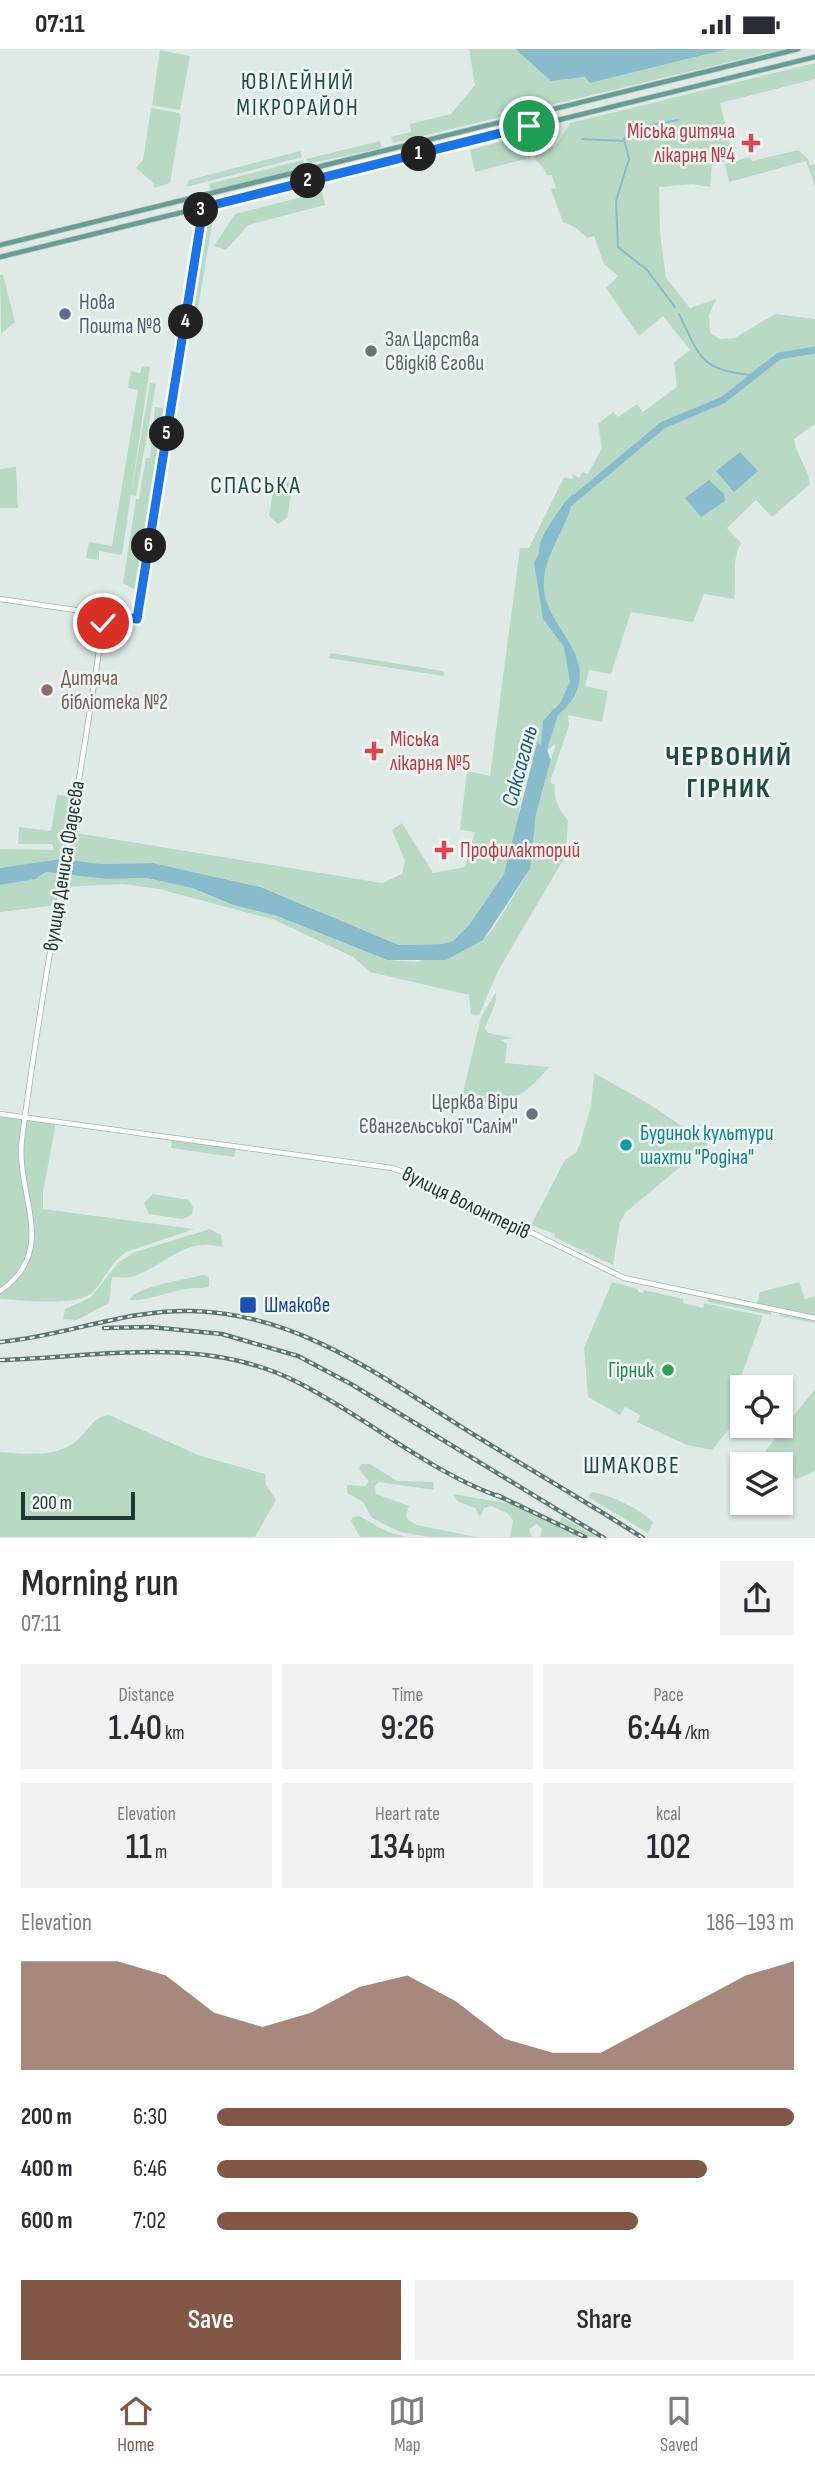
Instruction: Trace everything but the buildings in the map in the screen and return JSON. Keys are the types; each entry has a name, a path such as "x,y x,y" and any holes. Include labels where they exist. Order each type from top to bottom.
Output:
{"main road":[{"path":"0,245 798,49"},
{"path":"0,257 815,57"},
{"path":"402,146 405,157"}],"street":[{"path":"0,599 137,619 196,258 201,208 198,197"},
{"name":"вулиця Дениса Фадєєва","path":"0,1291 22,1270 32,1244 32,1224 20,1161 24,1118 104,614"},
{"name":"вулиця Волонтерів","path":"0,1114 392,1168 418,1177 624,1278 815,1318"}],"green space":[{"path":"469,49 515,49 551,81 586,77 590,83 728,49 784,49 393,143 391,137 411,132 410,124 451,114 475,85"},
{"path":"160,50 190,56 180,110 152,105"},
{"path":"815,63 815,79 720,103 734,159 712,165 710,187 692,184 659,187 660,233 666,278 690,308 716,299 709,315 710,333 720,339 735,338 775,314 815,319 815,424 794,439 810,484 772,517 756,500 727,528 741,543 735,563 734,599 704,594 693,622 631,612 611,674 589,670 585,686 608,691 602,722 568,715 569,725 551,779 551,783 555,785 557,804 568,820 566,855 498,971 479,1015 471,1014 469,995 370,972 353,957 275,920 159,889 123,884 61,887 58,905 0,912 0,885 34,879 46,872 106,879 147,878 192,888 232,905 277,916 387,960 417,962 483,940 493,929 530,869 536,814 556,743 547,751 537,744 523,785 516,832 504,874 469,925 453,941 442,944 399,945 262,887 153,863 102,864 60,859 0,868 0,849 54,850 52,844 18,844 19,827 51,831 57,795 75,797 70,832 382,883 402,874 405,861 392,830 402,823 433,873 465,867 475,832 460,830 467,771 490,776 520,548 529,548 564,477 572,479 573,474 579,478 583,472 588,474 602,448 598,424 613,412 618,417 637,404 643,412 677,387 674,362 690,350 663,316 639,336 606,288 618,276 604,264 594,236 587,238 576,228 563,222 551,189 556,188 552,175 547,176 521,133 538,139 549,148 556,146 570,123"},
{"path":"151,108 179,113 181,118 170,183 154,188 153,183 136,168 143,160"},
{"path":"516,137 526,144 530,158 475,172 470,150"},
{"path":"380,141 382,148 307,164 306,159"},
{"path":"798,150 808,159 810,165 815,164 815,186 806,161 729,182 725,164 750,157 752,161"},
{"path":"300,151 302,157 186,187 189,180"},
{"path":"303,160 303,168 211,191 209,184"},
{"path":"322,192 325,205 248,225 226,250 214,246 235,214"},
{"path":"214,213 194,332 190,325 207,215"},
{"path":"3,274 15,322 1,334 0,275"},
{"path":"142,366 150,367 122,555 99,551 99,560 86,558 89,542 112,546 138,390 128,388 131,371 140,373"},
{"path":"150,383 156,384 136,496 131,495"},
{"path":"155,407 167,409 138,591 123,583 136,499 139,499 146,458 150,458"},
{"path":"16,467 18,508 0,508 0,469"},
{"path":"288,482 292,489 287,518 278,524 269,516 274,485"},
{"path":"331,653 443,671 444,676 328,658"},
{"path":"496,992 496,1001 485,1028 488,1033 514,1038 501,1040 507,1044 505,1063 549,1067 523,1093 494,1102 468,1098 463,1092 481,1017"},
{"path":"594,1073 649,1104 708,1144 626,1212 620,1222 613,1265 554,1237 555,1234 531,1225 565,1160 576,1153 580,1144 591,1106"},
{"path":"0,1114 56,1122 43,1192 43,1209 194,1229 126,1252 88,1296 50,1302 0,1299"},
{"path":"172,1140 236,1148 234,1157 171,1148"},
{"path":"153,1194 189,1200 193,1207 192,1215 182,1219 149,1214 144,1203"},
{"path":"210,1229 221,1235 223,1247 197,1246 134,1276 112,1277 109,1303 77,1320 63,1319 65,1309 90,1298 119,1262 135,1252"},
{"path":"203,1275 209,1277 209,1287 189,1288 151,1298 129,1300 133,1295 150,1287"},
{"name":"Гірник","path":"612,1282 638,1289 638,1292 643,1293 644,1290 683,1299 683,1303 703,1308 704,1303 763,1316 742,1375 730,1375 730,1428 712,1450 687,1445 637,1422 640,1415 625,1407 620,1415 588,1397 584,1348"},
{"path":"799,1282 805,1299 815,1296 815,1323 779,1316 782,1313 771,1311 771,1315 708,1302 708,1297 756,1307 760,1292"},
{"path":"815,1389 815,1471 797,1479 793,1477 793,1452 765,1452 776,1438 793,1438 793,1416"},
{"path":"109,1415 198,1455 265,1474 266,1485 276,1500 255,1537 0,1537 0,1452 37,1454 63,1449 76,1441 98,1419"},
{"path":"361,1464 370,1464 397,1481 433,1482 434,1490 379,1482 375,1486 376,1494 409,1506 406,1514 408,1520 417,1525 476,1537 430,1537 400,1532 372,1518 363,1502 347,1493 347,1485 365,1486 369,1482 359,1469"},
{"path":"592,1492 624,1503 647,1517 653,1522 648,1533 588,1497"},
{"path":"453,1494 511,1504 558,1524 562,1517 597,1537 540,1537 542,1529 537,1524 529,1529 532,1537 510,1537 513,1520 507,1513 491,1506 484,1508 480,1517 475,1508 457,1501"},
{"path":"359,1516 388,1532 407,1537 360,1537 351,1521 353,1517"}],"water":[{"path":"515,49 728,49 590,83 585,77 551,81"},
{"path":"740,452 758,471 734,492 716,471"},
{"path":"709,480 724,494 725,501 701,517 685,498"},
{"path":"573,494 571,507 546,569 544,582 549,607 577,659 579,683 575,695 545,734 551,760 536,814 530,869 483,940 446,960 387,960 277,916 233,905 192,888 147,878 106,879 46,872 35,879 0,885 0,868 60,859 102,864 153,863 261,887 399,945 442,944 453,941 469,925 504,874 537,743 541,745 543,721 561,702 570,681 564,647 543,619 534,562 546,530"}],"waterway":[{"path":"675,307 647,270 618,247 616,201 629,159 624,139 651,125 678,120"},
{"path":"582,139 623,141"},
{"path":"679,314 697,350 711,365 734,373 751,375"},
{"name":"Саксагань","path":"567,505 663,425 723,400 779,356 815,350"},
{"name":"Саксагань","path":"543,751 555,712"}],"railway":[{"path":"0,1342 120,1318 168,1312 193,1311 233,1315 271,1324 307,1337 376,1373 643,1538"},
{"path":"104,1328 150,1327 222,1334 298,1356 351,1384 604,1538"},
{"path":"0,1360 152,1352 227,1358 263,1368 299,1383 425,1460 503,1498"},
{"path":"497,1495 585,1537"}],"place":[{"name":"Міська дитяча лікарня №4","path":"751,143"},
{"name":"Нова Пошта №8","path":"65,314"},
{"name":"Зал Царства Свідків Єгови","path":"371,351"},
{"name":"Дитяча бібліотека №2","path":"47,690"},
{"name":"Міська лікарня №5","path":"374,751"},
{"name":"Профилакторий","path":"444,850"},
{"name":"Церква Віри Євангельської \"Салім\"","path":"532,1114"},
{"name":"Будинок культури шахти \"Родіна\"","path":"626,1145"},
{"name":"Шмакове","path":"248,1305"},
{"name":"Гірник","path":"668,1370"}],"district":[{"name":"ЮВІЛЕЙНИЙ МІКРОРАЙОН","path":"298,95"},
{"name":"СПАСЬКА","path":"256,485"},
{"name":"ЧЕРВОНИЙ ГІРНИК","path":"729,772"},
{"name":"ШМАКОВЕ","path":"632,1465"}],"route":[{"path":"103,623 104,614 137,619 184,332 201,208 529,126"}]}
